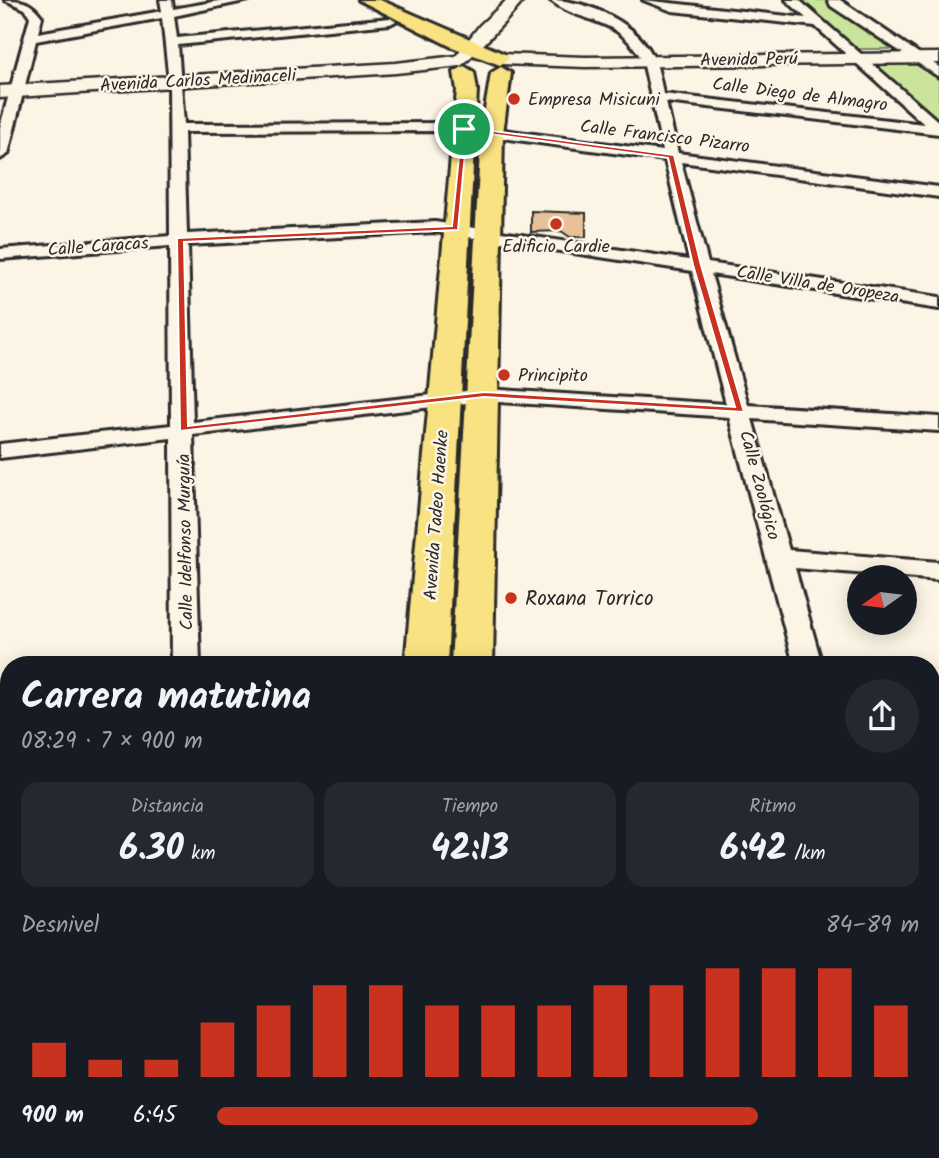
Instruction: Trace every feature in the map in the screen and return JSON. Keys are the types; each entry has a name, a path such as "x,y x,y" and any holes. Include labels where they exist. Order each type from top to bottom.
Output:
{"main road":[{"path":"345,0 390,21 482,75 501,66"},
{"path":"368,0 435,32 463,62"},
{"path":"463,62 486,29 516,0"},
{"path":"435,32 486,29"},
{"name":"Avenida Perú","path":"501,66 939,56"},
{"name":"Avenida Carlos Medinaceli","path":"9,91 463,62"},
{"name":"Avenida Tadeo Haenke","path":"427,656 467,90 463,62"},
{"name":"Avenida Tadeo Haenke","path":"472,656 492,133 501,66"}],"street":[{"path":"0,154 9,91 31,38 36,17 34,10 11,0"},
{"path":"31,38 168,6 243,0"},
{"path":"556,0 629,31 642,44 649,61"},
{"path":"649,0 672,8 816,23"},
{"path":"792,0 939,130"},
{"path":"834,0 835,4 939,73"},
{"name":"Calle Idelfonso Murguía","path":"168,6 176,81 186,656"},
{"path":"173,42 390,21"},
{"name":"Calle Zoológico","path":"649,61 697,265 741,410 806,656"},
{"name":"Calle Diego de Almagro","path":"657,97 939,130"},
{"name":"Calle Francisco Pizarro","path":"175,128 464,129 939,192"},
{"name":"Calle Caracas","path":"0,254 180,240 435,227 490,234"},
{"name":"Calle Villa de Oropeza","path":"490,234 939,303"},
{"path":"0,451 484,395 939,424"},
{"path":"779,558 939,571"}],"green space":[{"path":"799,0 827,0 829,5 894,49 854,49"},
{"path":"874,63 916,63 939,78 939,123"},
{"path":"473,136 482,136 479,221 468,218"},
{"path":"465,244 477,245 470,389 458,389"},
{"path":"466,406 455,656 444,656 459,410"}],"building":[{"name":"Edificio Cardie","path":"531,211 586,213 586,237 570,237 561,231 531,232"}],"place":[{"name":"Empresa Misicuni","path":"514,99"},
{"name":"Edificio Cardie","path":"556,224"},
{"name":"Principito","path":"504,375"},
{"name":"Roxana Torrico","path":"511,598"}],"route":[{"path":"464,129 671,156 697,265 741,410 484,395 184,429 180,240 435,227 456,229 464,129"}]}
